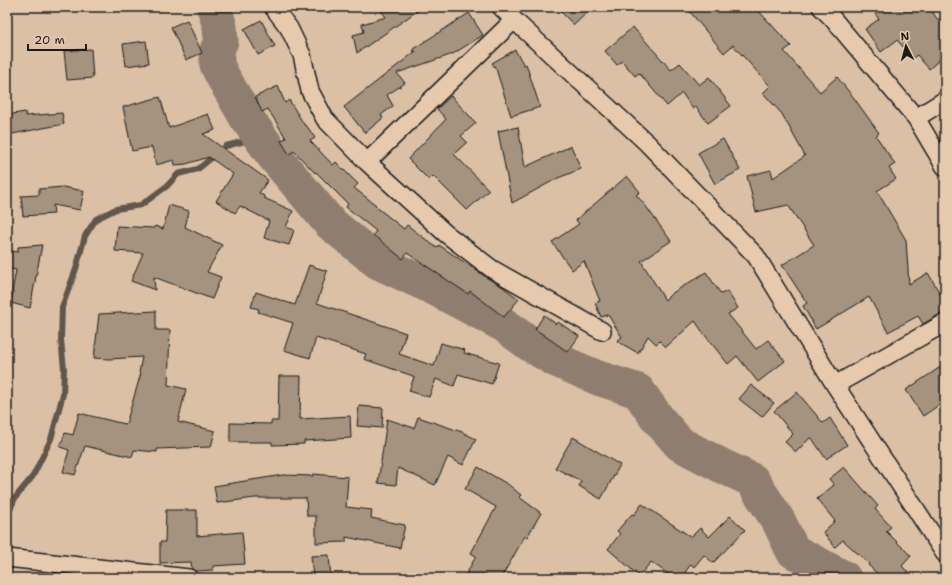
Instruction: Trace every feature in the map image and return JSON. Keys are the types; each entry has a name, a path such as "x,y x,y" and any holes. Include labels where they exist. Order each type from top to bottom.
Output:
{"street":[{"path":"273,7 290,28 302,55 310,91 325,119 367,162 445,233 492,269 602,331"},
{"path":"501,7 647,143 756,256 835,385 945,554"},
{"path":"821,7 833,19 916,118 945,167"},
{"path":"367,162 514,20"},
{"path":"916,118 945,100"},
{"path":"835,385 945,323"},
{"path":"7,558 189,578"}],"building":[{"path":"378,7 423,7 357,53 353,35 364,32 362,24 386,17"},
{"path":"556,7 593,7 574,25"},
{"path":"686,7 755,7 791,46 784,51 820,92 837,77 879,133 876,136 895,164 889,168 896,179 877,191 906,240 909,284 928,273 945,302 945,313 940,314 923,324 918,316 888,332 869,297 816,329 803,306 807,303 782,265 814,245 788,205 756,212 747,176 771,170 773,178 805,156 782,114 763,93 770,86 733,45 724,53"},
{"path":"884,7 929,7 938,20 945,15 945,55 929,69 917,55 913,58 897,40 881,52 865,29 879,19 875,14"},
{"path":"469,13 483,35 453,54 397,73 405,83 387,95 393,106 381,115 383,118 365,133 344,107 416,51 414,52 413,49"},
{"path":"187,20 202,53 186,60 171,27"},
{"path":"261,20 275,46 258,55 244,29"},
{"path":"633,27 671,70 680,63 699,85 709,77 731,106 708,123 696,107 693,109 682,93 667,106 639,73 635,76 622,61 617,65 605,51"},
{"path":"146,41 149,63 126,66 123,44"},
{"path":"91,49 93,78 67,80 64,51"},
{"path":"515,50 524,65 526,64 540,107 511,116 496,69 492,63"},
{"path":"278,86 285,103 289,100 305,126 306,125 315,138 310,141 333,165 336,162 358,184 354,188 404,229 407,225 437,248 439,245 519,299 504,317 470,291 468,294 407,253 403,259 373,235 376,231 346,207 348,204 294,151 289,154 281,141 286,138 268,109 262,112 255,97"},
{"path":"451,96 476,123 461,136 467,142 454,154 489,190 467,210 433,176 429,180 408,159 446,119 437,109"},
{"path":"160,97 169,128 208,114 215,130 203,134 268,180 259,193 264,196 264,198 293,211 286,227 294,230 289,245 264,238 269,221 240,206 235,213 216,201 233,174 209,157 186,164 175,165 174,160 156,165 152,147 132,151 123,107"},
{"path":"25,112 26,116 62,113 64,124 7,135 7,115"},
{"path":"518,127 525,167 571,146 581,169 558,178 512,203 498,131"},
{"path":"723,139 740,170 715,184 698,153"},
{"path":"627,176 640,192 636,195 671,241 641,261 665,300 671,294 706,272 721,294 727,291 738,308 728,314 756,349 768,340 785,361 758,382 737,356 728,364 695,321 666,347 660,341 656,344 648,336 638,353 617,341 622,337 608,315 601,317 595,303 600,301 584,261 572,270 552,242 579,224 576,220"},
{"path":"63,187 84,191 80,210 53,205 54,214 23,216 21,196 39,195 39,189"},
{"path":"169,205 189,211 185,227 222,245 207,272 221,277 212,299 154,277 155,290 131,281 143,253 115,251 117,226 154,228 155,226 163,229"},
{"path":"42,245 30,308 11,303 16,270 7,268 7,250 18,252 18,247"},
{"path":"309,265 327,271 317,303 406,333 399,354 434,366 441,343 465,350 464,353 499,363 492,384 458,374 454,386 436,379 429,397 409,391 414,377 413,376 364,359 366,354 316,338 310,358 284,350 293,323 258,312 259,309 251,307 256,292 295,305"},
{"path":"156,311 156,330 170,330 168,385 186,389 178,422 215,431 211,447 157,449 157,452 134,450 132,457 85,446 75,475 63,472 69,450 60,447 65,433 73,435 79,413 126,424 141,373 139,373 142,357 109,359 94,358 99,314"},
{"path":"544,315 556,324 558,322 579,336 568,352 535,329"},
{"path":"945,364 945,401 923,416 906,390"},
{"path":"279,376 301,376 300,419 350,416 351,438 304,441 304,444 272,445 272,442 230,442 230,423 271,424 271,421 278,421"},
{"path":"751,385 774,403 762,417 739,399"},
{"path":"797,392 823,423 830,418 847,445 826,459 811,437 796,452 785,442 793,434 774,411"},
{"path":"359,406 383,408 382,428 357,426"},
{"path":"418,417 462,432 476,439 463,465 448,457 435,485 398,468 396,485 378,483 387,419 414,428"},
{"path":"573,437 620,465 601,499 579,486 581,481 555,468"},
{"path":"478,467 509,485 521,495 519,497 541,513 527,537 525,536 501,578 464,578 476,556 471,553 496,507 465,489"},
{"path":"844,467 878,506 875,509 891,527 886,531 911,556 902,566 913,578 882,578 843,540 835,547 823,532 835,521 817,499 834,485 829,479"},
{"path":"313,474 348,477 346,507 372,510 371,518 405,525 400,548 346,537 346,542 316,543 316,516 307,516 306,498 255,498 217,503 214,486 283,475 313,476"},
{"path":"642,504 691,537 700,528 709,537 730,516 745,530 713,563 704,555 694,567 691,564 681,578 674,578 651,562 639,576 608,549 620,534 617,531 632,514 634,515"},
{"path":"166,510 197,510 197,536 242,532 245,564 213,566 213,570 196,571 192,569 191,562 160,563 160,542 165,542"},
{"path":"329,555 331,578 313,578 311,556"}],"waterway":[{"path":"214,7 220,27 221,41 217,50 217,65 223,77 246,117 273,155 330,223 378,262 438,290 504,325 531,345 556,360 598,378 638,391 658,419 680,444 752,480 779,522 793,551 844,578"},
{"path":"7,517 15,498 33,476 51,439 63,394 64,369 61,340 62,307 76,269 85,236 96,219 116,209 141,205 167,186 178,174 198,169 226,146 260,137"}]}
